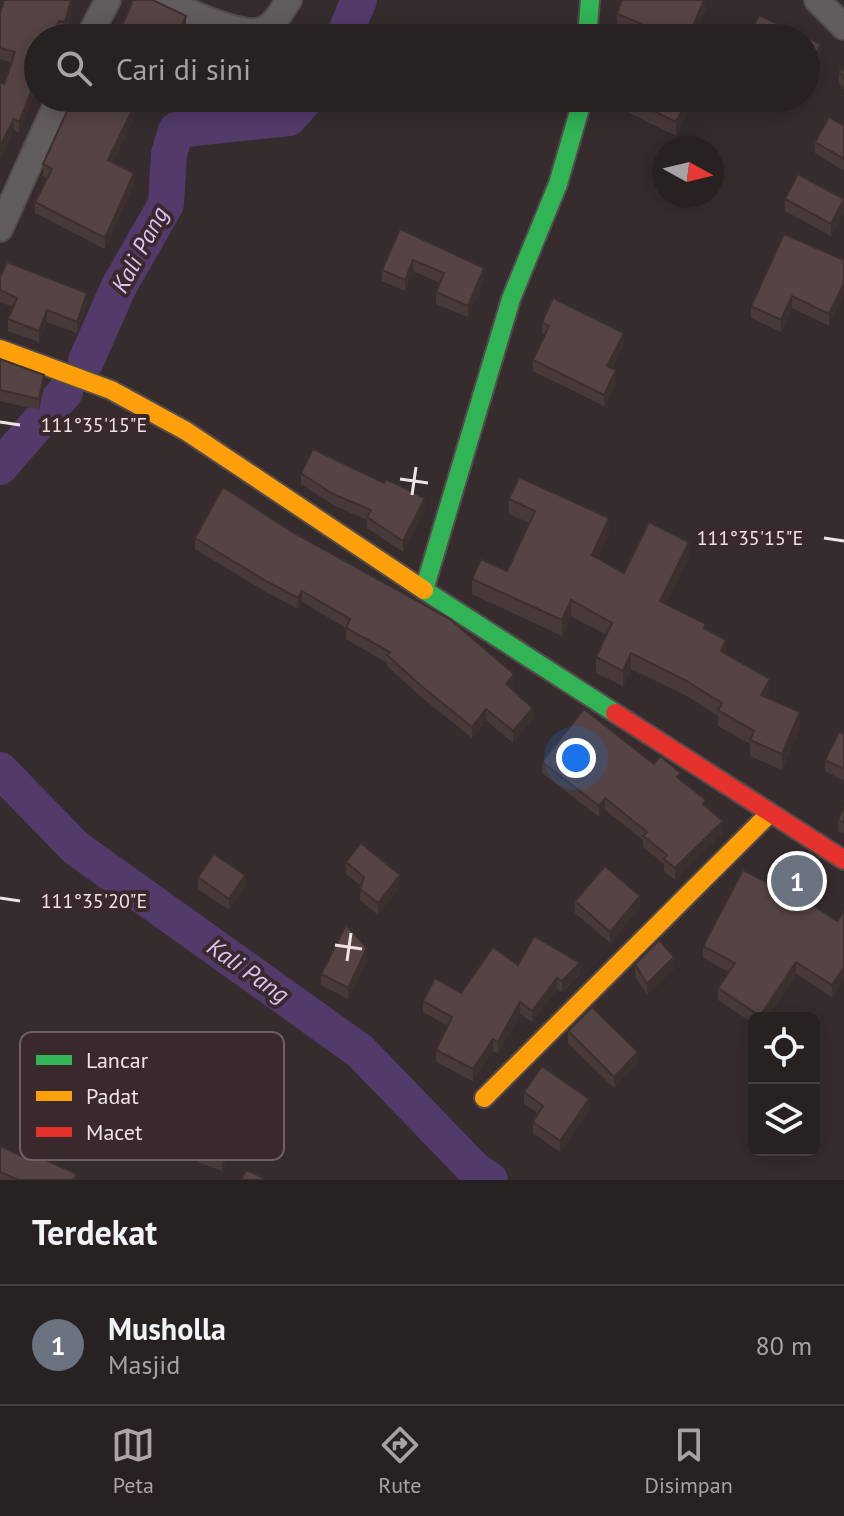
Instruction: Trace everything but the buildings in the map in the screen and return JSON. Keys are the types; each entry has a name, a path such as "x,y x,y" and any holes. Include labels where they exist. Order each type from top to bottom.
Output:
{"street":[{"path":"95,24 108,0"},
{"path":"161,0 226,24"},
{"path":"273,24 289,0"},
{"path":"588,24 590,0"},
{"path":"817,0 844,27"},
{"path":"0,229 53,112"},
{"path":"424,590 511,299 558,184 579,112"},
{"path":"0,349 111,390 186,431 424,590 699,764 768,815 844,860"},
{"path":"484,1098 768,815"}],"waterway":[{"name":"Kali Pang","path":"349,24 359,0"},
{"name":"Kali Pang","path":"86,361 119,286 166,204 169,154 176,130 289,118 294,112"},
{"name":"Kali Pang","path":"0,467 65,392"},
{"name":"Kali Pang","path":"0,770 76,848 360,1051 474,1169 490,1180"}],"traffic: fast":[{"path":"588,24 590,0"},
{"path":"579,112 558,184 511,299 424,590 615,713"}],"traffic: slow":[{"path":"0,349 111,390 186,431 424,590"},
{"path":"484,1098 768,815"}],"traffic: jam":[{"path":"615,713 844,860"}],"place":[{"name":"Musholla","path":"797,881"}]}
